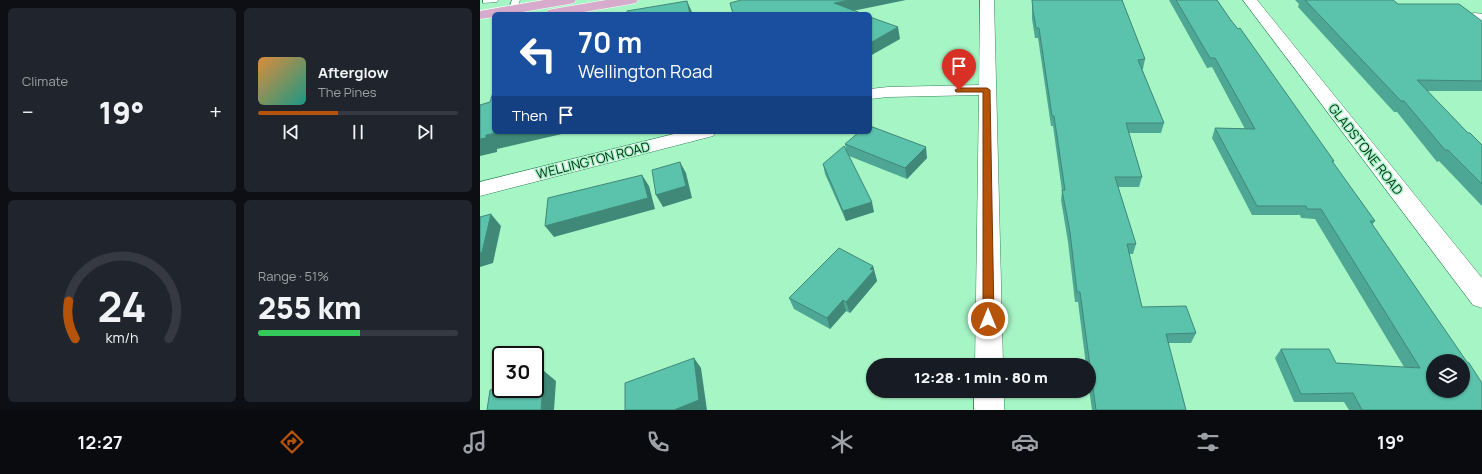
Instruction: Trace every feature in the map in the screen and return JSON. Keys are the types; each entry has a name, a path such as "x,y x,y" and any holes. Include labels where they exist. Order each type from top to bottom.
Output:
{"main road":[{"path":"480,15 514,5 569,0"},
{"path":"562,12 631,0"},
{"path":"480,26 492,24"}],"street":[{"path":"987,0 989,358"},
{"name":"GLADSTONE ROAD","path":"1250,0 1482,297"},
{"path":"872,94 888,92 987,90"},
{"name":"WELLINGTON ROAD","path":"480,189 698,134"},
{"path":"989,398 989,410"}],"building":[{"path":"741,0 850,0 834,3 858,12 732,12 730,3"},
{"path":"1032,0 1122,0 1145,59 1138,60 1164,123 1126,123 1142,177 1115,177 1136,244 1127,244 1142,307 1186,306 1196,333 1166,334 1186,410 1096,410 1094,398 1096,398 1096,358 1089,358 1080,292 1077,292 1070,232 1062,190 1065,190 1054,116 1052,116 1039,28 1036,28"},
{"path":"1176,0 1217,0 1238,29 1240,28 1375,221 1370,221 1461,354 1426,354 1426,398 1470,398 1470,365 1482,383 1482,410 1362,410 1353,393 1301,394 1281,349 1329,349 1336,363 1420,368 1321,209 1307,209 1306,206 1257,206 1215,128 1255,129 1215,58 1210,58"},
{"path":"1305,0 1393,0 1398,4 1459,4 1482,21 1482,81 1417,80 1468,133 1470,133 1482,145 1482,184 1448,150 1445,150 1404,101 1401,101"},
{"path":"687,1 690,12 627,12"},
{"path":"872,18 898,27 872,42"},
{"path":"492,96 492,134 486,135 486,138 480,139 480,105 490,102"},
{"path":"872,127 926,147 905,168 845,144 857,134 872,134"},
{"path":"844,146 872,202 843,211 823,164"},
{"path":"680,162 686,186 656,195 652,170"},
{"path":"642,175 648,198 545,226 548,198"},
{"path":"491,214 482,252 480,253 480,217"},
{"path":"839,248 873,266 870,269 874,270 846,302 843,300 827,318 789,298"},
{"path":"694,358 699,400 674,410 625,410 625,383"},
{"path":"492,389 492,398 542,398 541,410 487,410 490,390"}],"route":[{"path":"959,90 987,90 988,319"}]}
